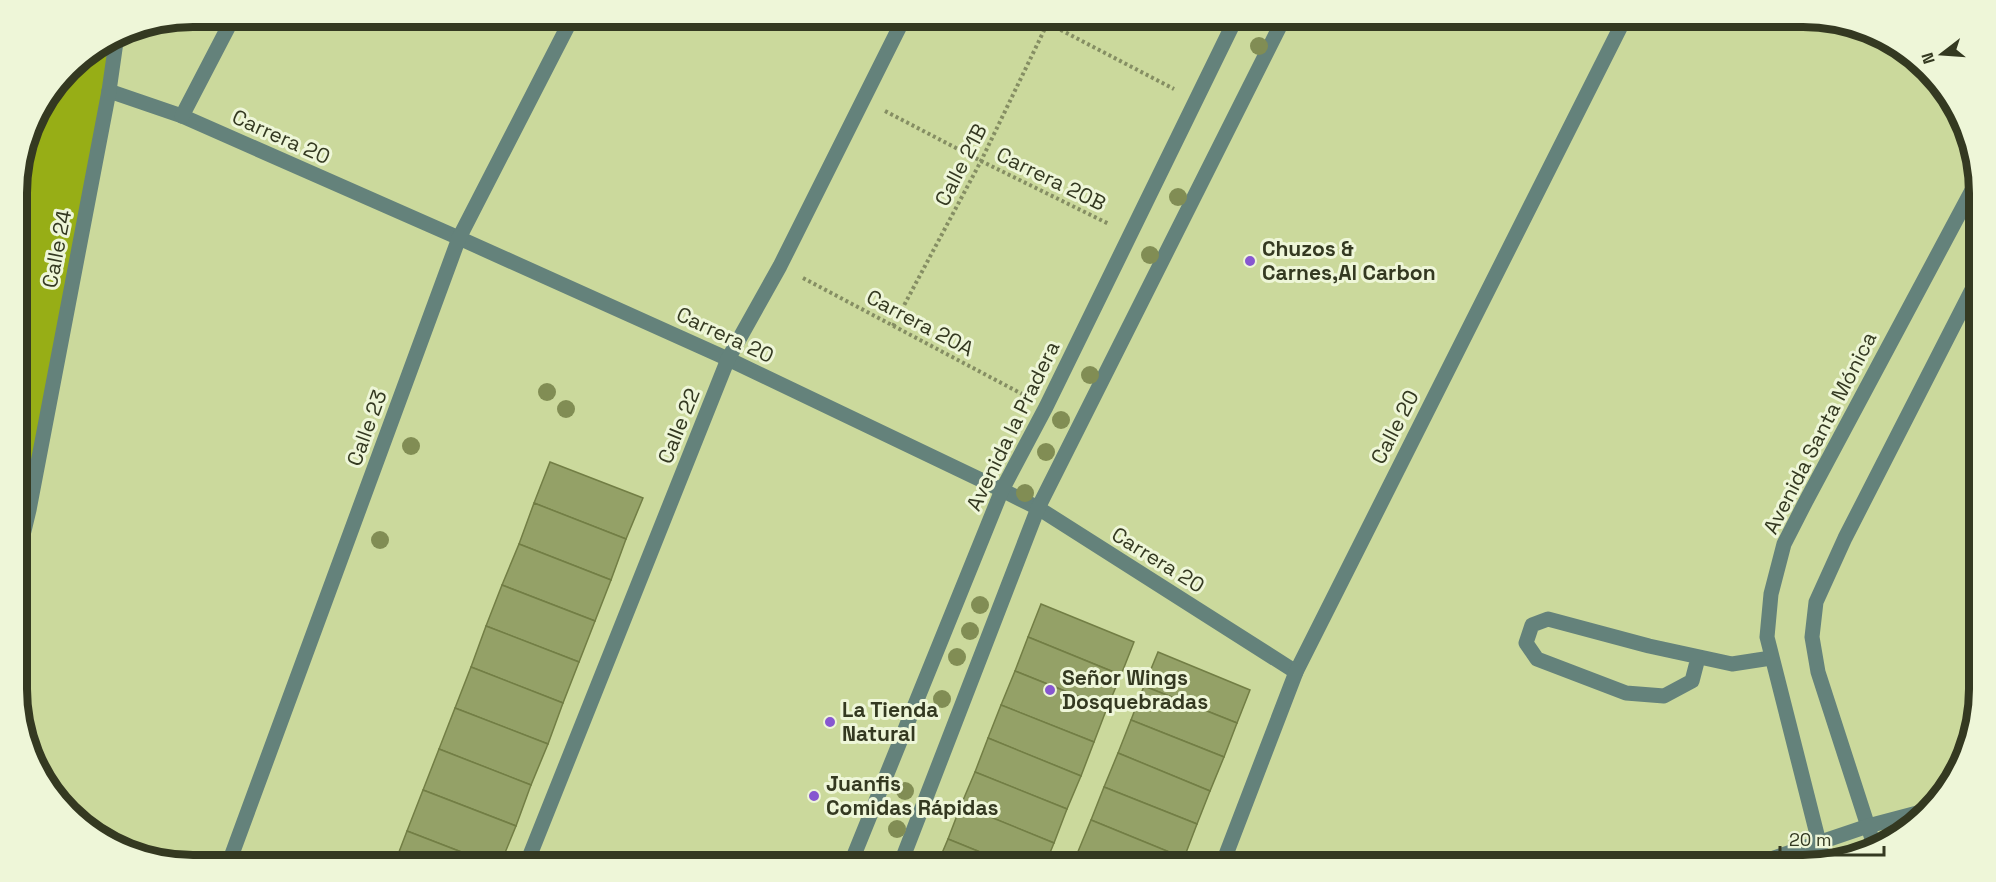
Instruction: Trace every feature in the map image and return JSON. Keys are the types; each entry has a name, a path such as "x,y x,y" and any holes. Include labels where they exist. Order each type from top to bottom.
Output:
{"street":[{"path":"182,116 228,27"},
{"name":"Calle 23","path":"232,855 459,238 567,27"},
{"name":"Calle 22","path":"530,855 729,359 780,266 899,27"},
{"name":"Avenida la Pradera","path":"854,855 1002,490 1046,407 1232,27"},
{"path":"904,855 1038,508 1279,27"},
{"name":"Calle 20","path":"1226,855 1296,672 1620,27"},
{"name":"Calle 24","path":"27,518 109,91 115,46"},
{"name":"Carrera 20","path":"109,91 182,116 459,238 729,359 1002,490 1038,508 1296,672"},
{"name":"Avenida Santa Mónica","path":"1822,854 1771,658 1767,637 1771,594 1784,544 1969,196"},
{"path":"1872,840 1818,672 1812,637 1816,602 1845,538 1969,296"},
{"path":"1698,658 1692,681 1664,696 1626,693 1537,659 1526,643 1532,625 1548,619 1698,658 1732,664 1771,658"},
{"path":"1781,855 1868,826 1913,814"}],"path":[{"name":"Calle 21B","path":"893,326 981,161 1046,27"},
{"path":"1053,27 1196,100"},
{"name":"Carrera 20B","path":"863,100 1130,234"},
{"name":"Carrera 20A","path":"780,266 1046,407"}],"green space":[{"path":"115,46 29,510 27,510 28,171 44,119 61,92 83,68"}],"building":[{"path":"550,462 643,498 626,539 534,503"},
{"path":"534,503 626,539 611,580 519,544"},
{"path":"519,544 611,580 595,621 502,585"},
{"path":"502,585 595,621 579,662 486,626"},
{"path":"1041,604 1134,642 1121,675 1028,637"},
{"path":"486,626 579,662 563,703 471,667"},
{"path":"1028,637 1121,675 1107,708 1015,671"},
{"path":"1158,652 1250,690 1237,723 1144,686"},
{"path":"471,667 563,703 548,744 455,708"},
{"path":"1015,671 1107,708 1094,742 1001,705"},
{"path":"1144,686 1237,723 1224,757 1131,720"},
{"path":"1001,705 1094,742 1081,776 988,738"},
{"path":"455,708 548,744 531,785 439,749"},
{"path":"1131,720 1224,757 1210,791 1118,753"},
{"path":"988,738 1081,776 1067,809 975,772"},
{"path":"439,749 531,785 516,826 423,790"},
{"path":"1118,753 1210,791 1197,824 1104,787"},
{"path":"975,772 1067,809 1054,843 961,805"},
{"path":"1104,787 1197,824 1185,855 1177,855 1091,820"},
{"path":"423,790 516,826 504,855 469,855 407,831"},
{"path":"961,805 1054,843 1049,855 987,855 948,839"},
{"path":"1091,820 1177,855 1080,855 1077,854"},
{"path":"407,831 469,855 398,855"},
{"path":"948,839 987,855 941,855"}],"place":[{"name":"Chuzos & Carnes,Al Carbon","path":"1250,261"},
{"name":"Señor Wings Dosquebradas","path":"1050,690"},
{"name":"La Tienda Natural","path":"830,722"},
{"name":"Juanfis Comidas Rápidas","path":"814,796"}]}
